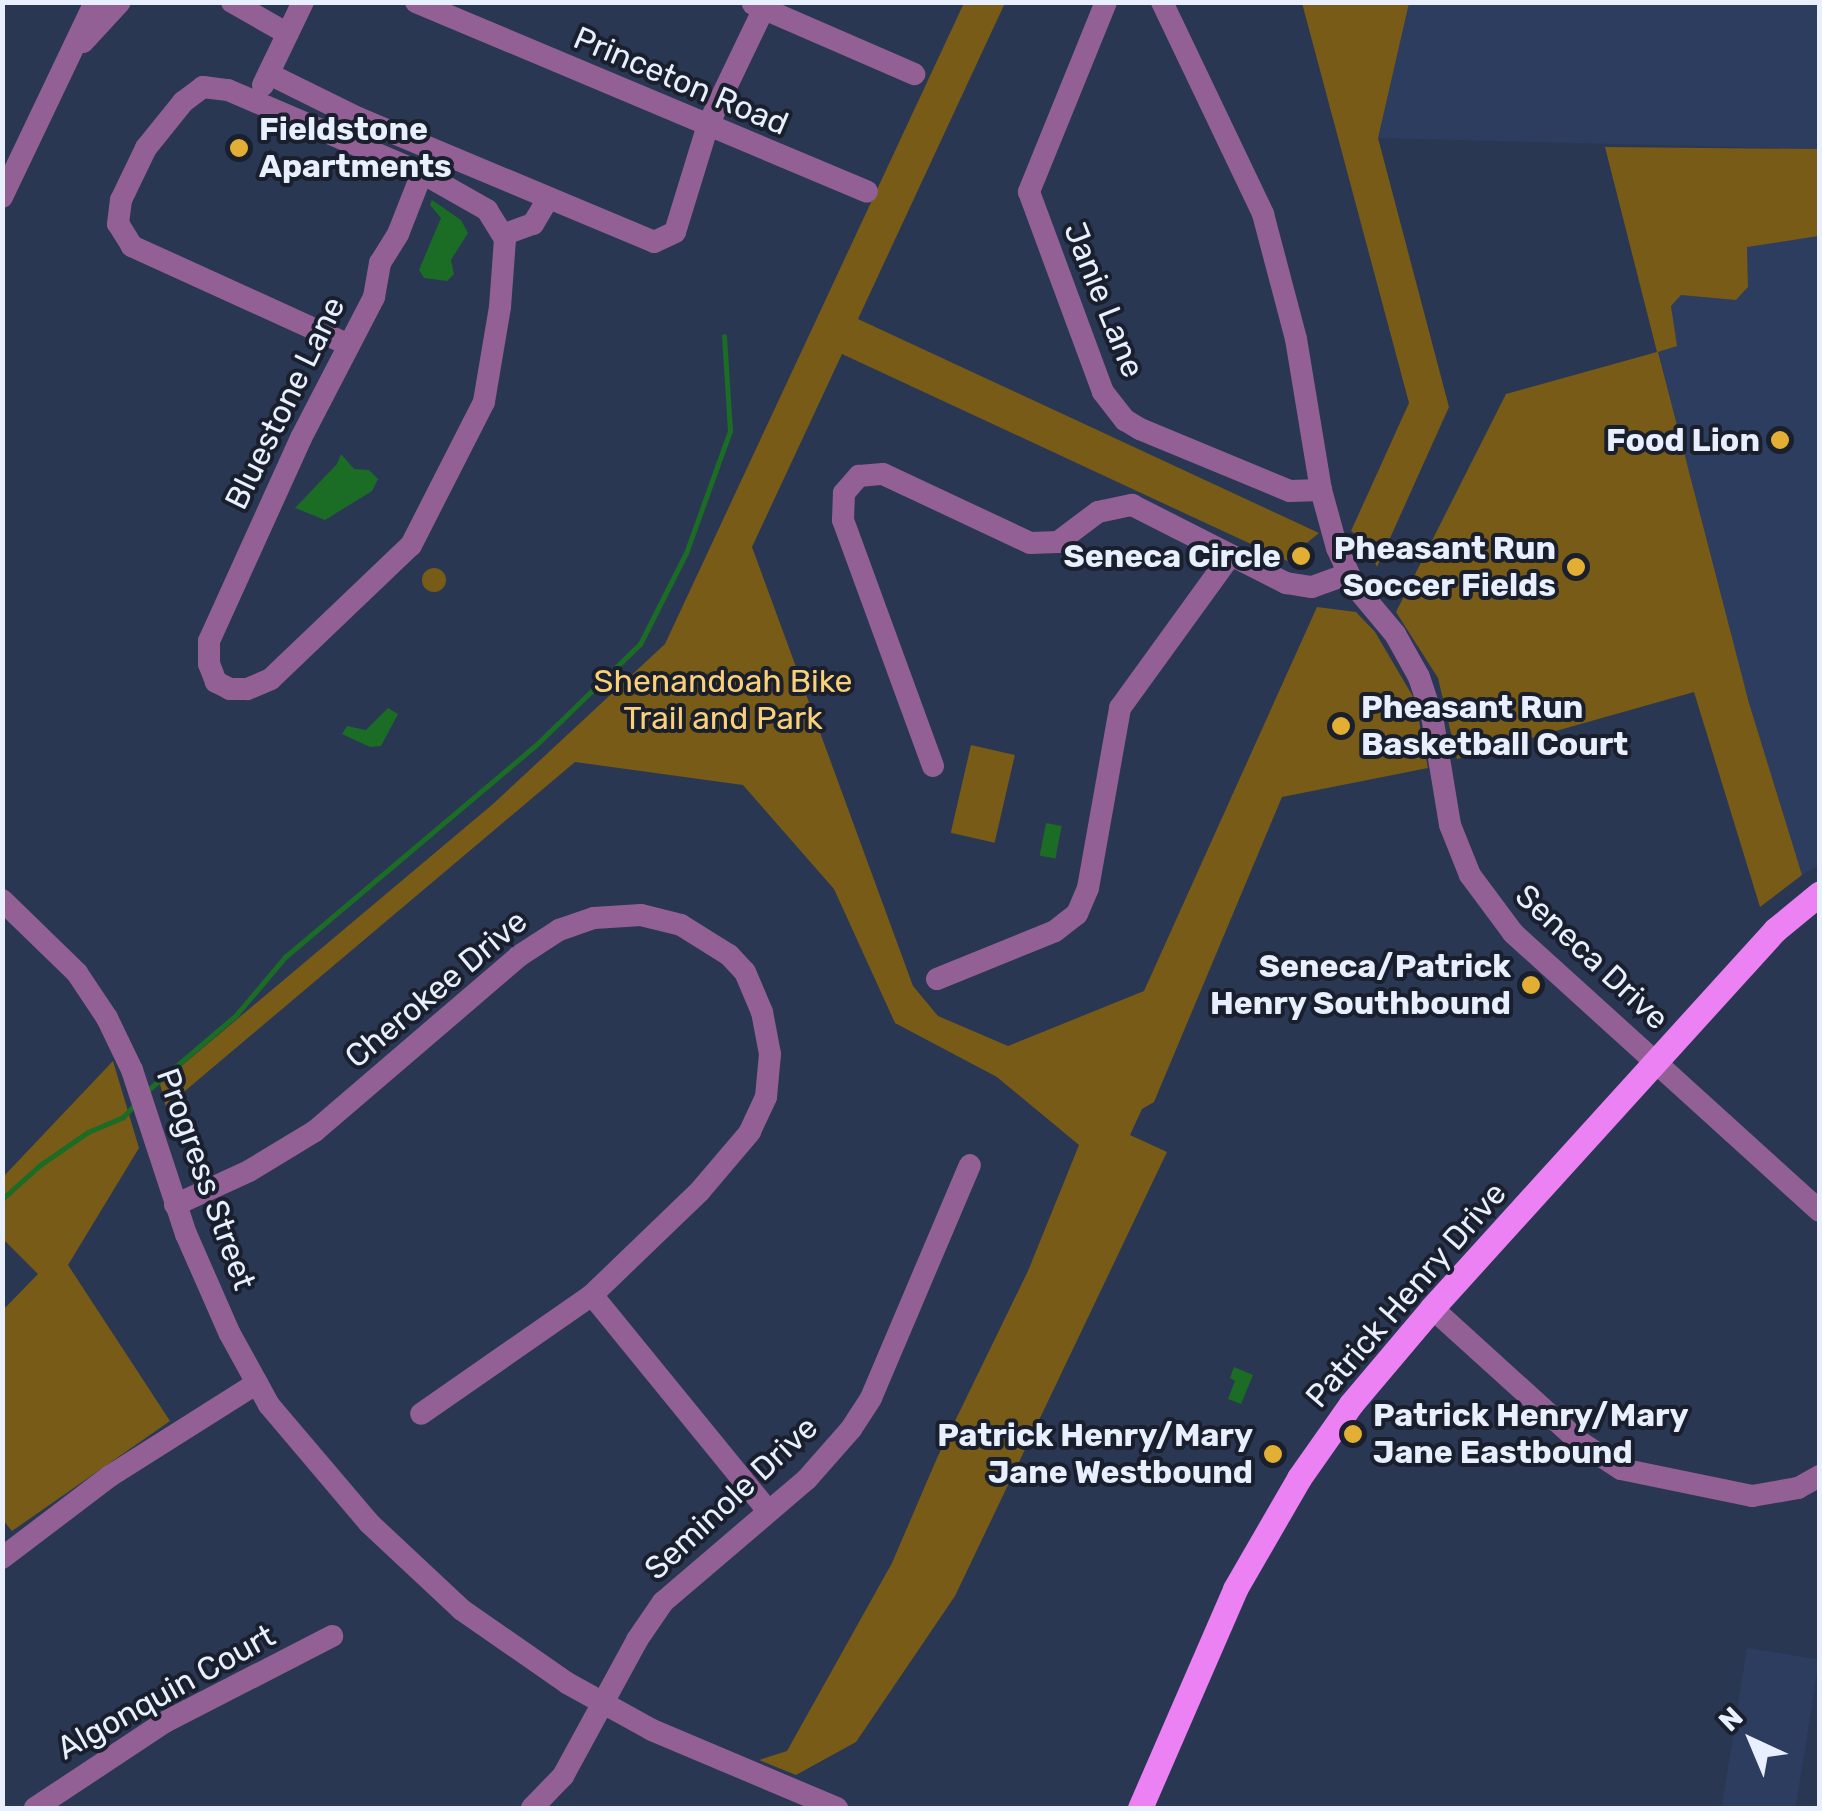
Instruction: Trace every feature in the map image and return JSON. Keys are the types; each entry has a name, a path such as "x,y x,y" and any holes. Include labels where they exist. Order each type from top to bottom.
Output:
{"main road":[{"name":"Patrick Henry Drive","path":"1140,1808 1235,1590 1284,1503 1351,1404 1432,1308 1775,930 1820,893"}],"street":[{"path":"2,196 95,2"},
{"path":"71,56 120,2"},
{"path":"213,2 235,5 288,34"},
{"path":"255,101 303,2"},
{"name":"Princeton Road","path":"416,2 867,192"},
{"name":"Janie Lane","path":"1106,2 1030,192 1103,392 1125,420 1140,429 1290,491 1321,490"},
{"path":"933,766 843,520 844,493 860,476 882,474 1025,541 1043,545 1066,538 1110,507 1142,507 1230,556 1300,587 1320,586 1347,574 1321,490 1296,339 1263,214 1162,2"},
{"path":"269,74 300,92 646,240 667,239 679,222 708,125 760,5 914,74"},
{"path":"348,345 132,246 118,224 131,173 184,102 203,87 228,90 422,172 487,210 504,234 534,224 548,198"},
{"name":"Bluestone Lane","path":"422,172 398,234 380,263 374,297 254,538 209,642 208,664 216,682 230,689 247,689 271,679 411,545 484,402 500,308 504,234"},
{"path":"936,979 1061,928 1080,909 1088,888 1120,708 1230,556"},
{"name":"Seneca Drive","path":"1347,574 1395,634 1419,677 1432,716 1450,826 1481,894 1513,933 1820,1211"},
{"name":"Progress Street","path":"2,900 76,972 107,1018 132,1072 201,1272 258,1383 314,1462 435,1587 508,1645 652,1730 837,1808"},
{"name":"Cherokee Drive","path":"176,1205 249,1171 314,1131 540,940 594,918 620,914 656,918 704,936 745,972 762,1012 770,1054 766,1096 750,1132 730,1158 592,1295 421,1414"},
{"name":"Seminole Drive","path":"532,1808 563,1776 637,1640 663,1602 818,1468 863,1411 970,1165"},
{"path":"592,1295 768,1511"},
{"path":"1432,1308 1590,1450 1621,1469 1752,1496 1798,1488 1820,1476"},
{"path":"2,1558 110,1476 258,1383"},
{"name":"Algonquin Court","path":"35,1808 150,1731 332,1636"}],"shaded area":[{"path":"1342,3 1819,3 1819,149 1378,138"},
{"path":"432,200 461,220 468,233 451,260 454,274 447,281 424,278 419,270 441,218 430,205"},
{"path":"1819,236 1820,864 1802,875 1749,703 1658,352 1676,346 1671,305 1681,294 1736,300 1748,287 1747,246"},
{"path":"341,454 354,469 369,470 378,479 372,491 325,520 295,508 337,464"},
{"path":"388,708 398,714 381,746 370,747 342,734 347,726 366,730"},
{"path":"1046,823 1062,826 1055,858 1040,855"},
{"path":"1234,1367 1253,1375 1241,1404 1228,1399 1235,1381 1230,1378"},
{"path":"1747,1648 1819,1659 1796,1808 1722,1806"}],"green space":[{"name":"Shenandoah Bike Trail and Park","path":"964,3 1005,3 858,319 1319,533 1303,546 1296,565 842,354 752,547 913,986 938,1016 1008,1046 1144,991 1317,607 1356,612 1375,632 1415,700 1428,768 1282,797 1154,1102 1142,1109 1130,1135 1167,1152 955,1596 856,1742 796,1775 759,1760 787,1751 892,1563 937,1458 1028,1271 1079,1145 997,1077 895,1023 834,889 743,785 575,762 166,1107 160,1084 493,804 665,644"},
{"path":"1302,3 1409,3 1378,138 1449,407 1377,567 1366,541 1351,531 1409,403"},
{"path":"1605,147 1819,149 1819,236 1747,247 1748,287 1736,300 1681,295 1671,306 1677,346 1658,352 1749,703 1802,875 1760,907 1694,692 1457,759 1438,678 1396,612 1506,394 1657,352"},
{"path":"434,568 446,580 434,592 422,580"},
{"path":"971,745 1015,755 995,843 951,833"},
{"path":"113,1061 139,1148 68,1265 170,1421 12,1531 2,1519 3,1310 38,1274 3,1239 3,1177"}],"waterway":[{"path":"148,1090 236,1015 285,957 537,744 640,644 686,553 730,431 724,336"},
{"path":"2,1199 40,1165 88,1132 123,1117 137,1102"}],"place":[{"name":"Fieldstone Apartments","path":"239,148"},
{"name":"Food Lion","path":"1780,440"},
{"name":"Seneca Circle","path":"1301,556"},
{"name":"Pheasant Run Soccer Fields","path":"1576,567"},
{"name":"Pheasant Run Basketball Court","path":"1341,726"},
{"name":"Seneca/Patrick Henry Southbound","path":"1531,985"},
{"name":"Patrick Henry/Mary Jane Eastbound","path":"1353,1434"},
{"name":"Patrick Henry/Mary Jane Westbound","path":"1273,1454"}]}
